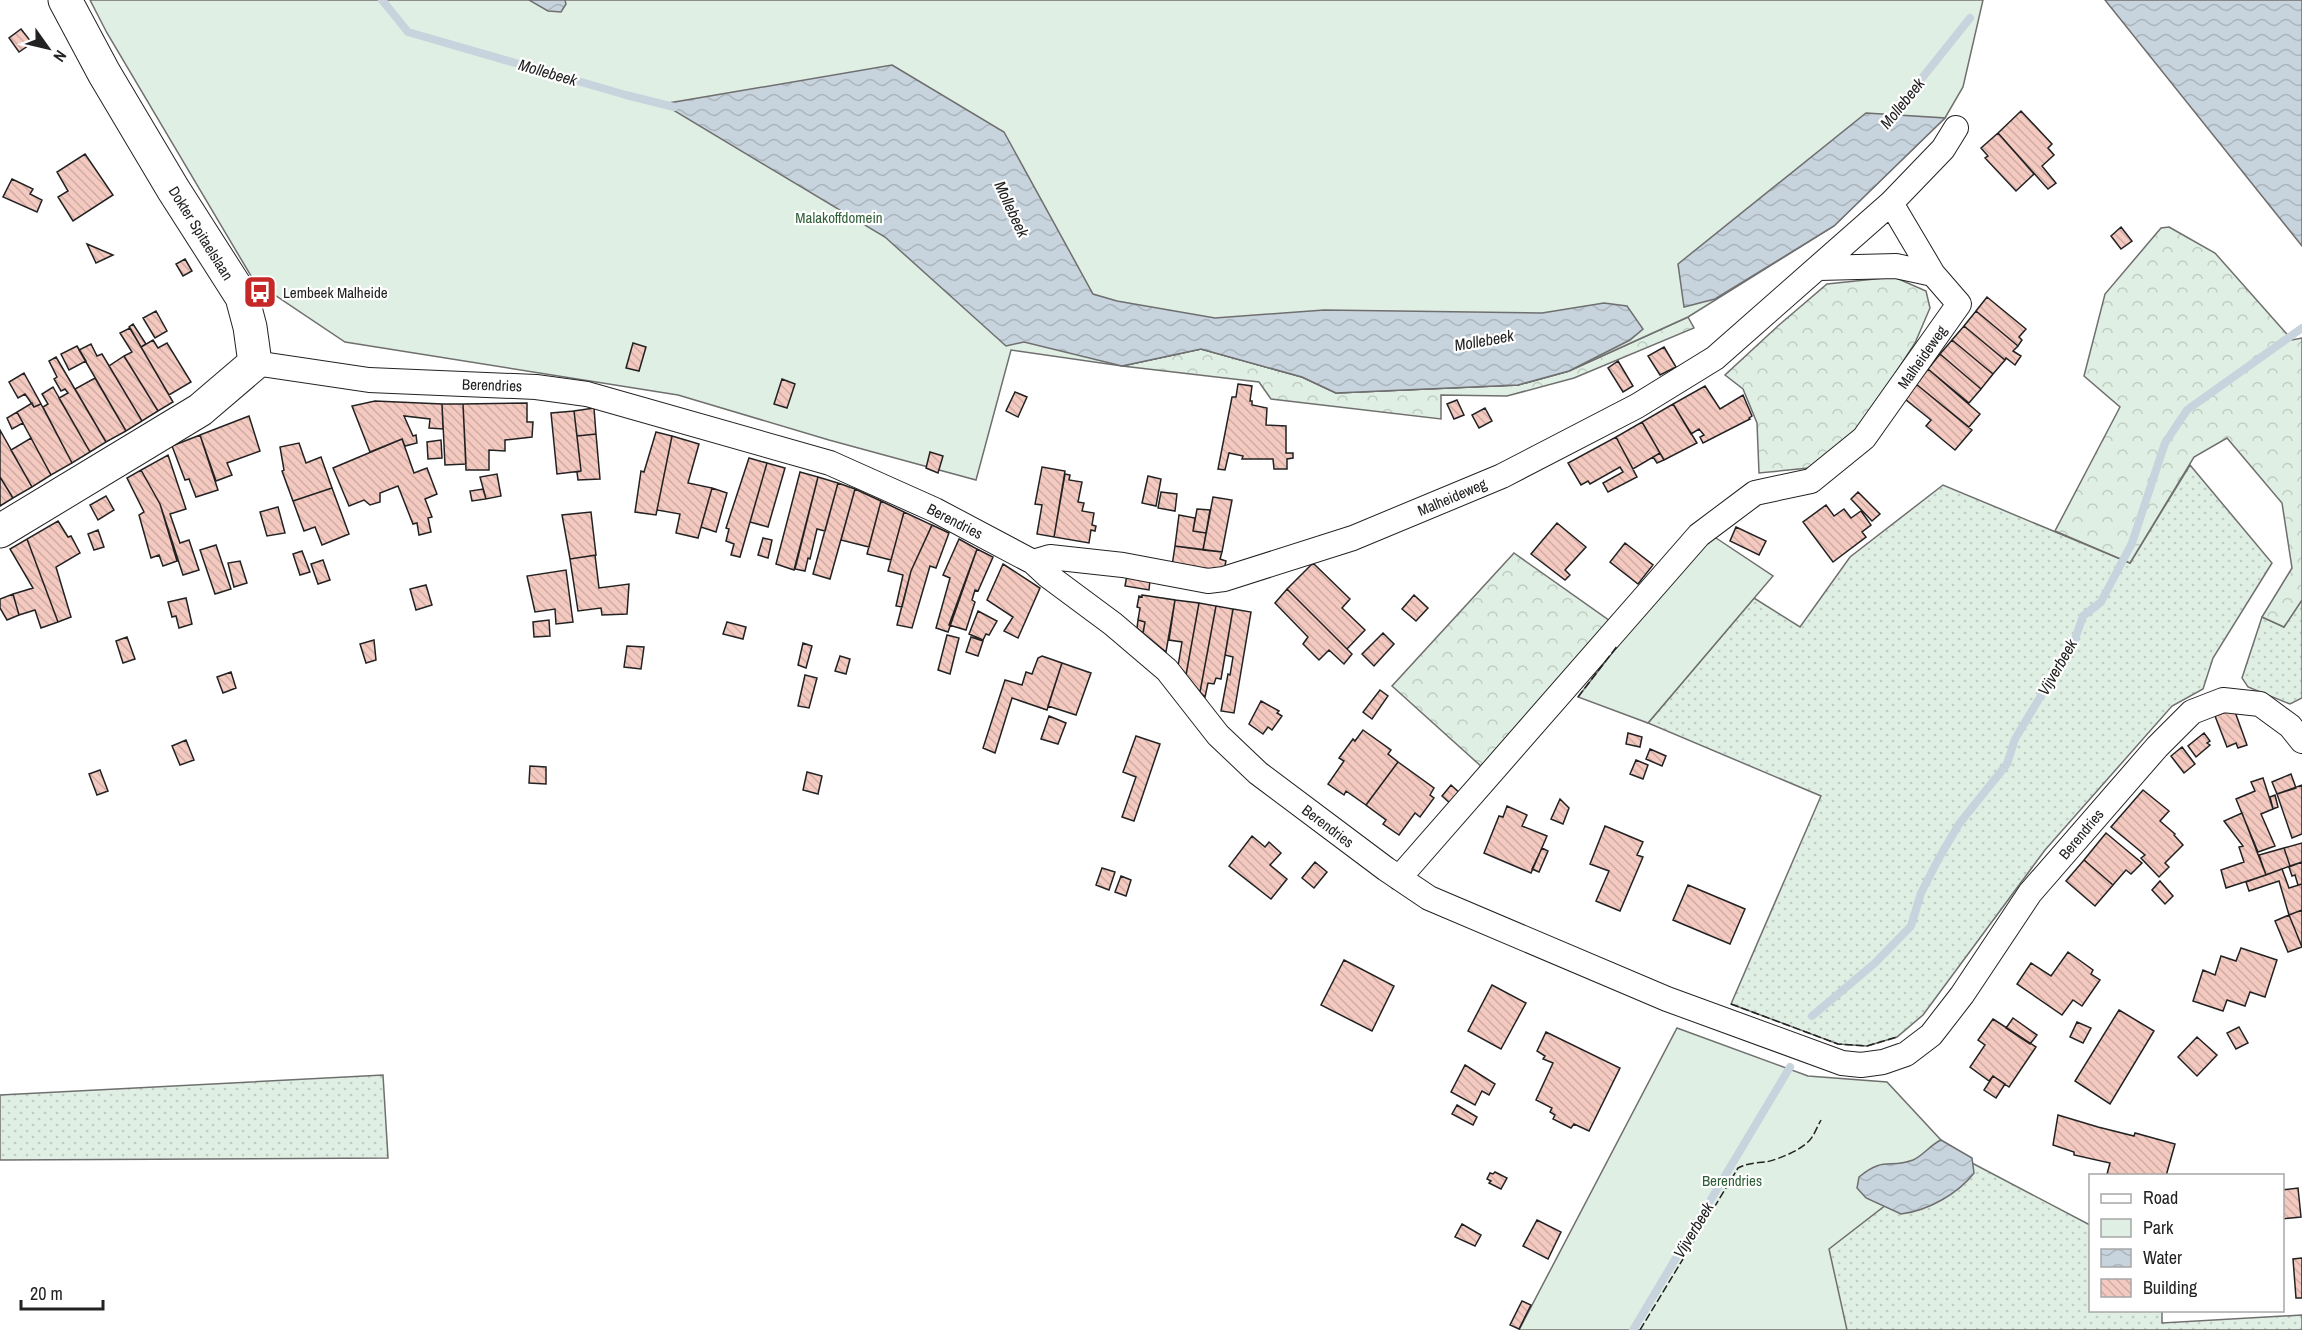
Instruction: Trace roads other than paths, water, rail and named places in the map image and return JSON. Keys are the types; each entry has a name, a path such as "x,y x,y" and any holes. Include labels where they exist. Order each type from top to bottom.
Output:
{"street":[{"name":"Dokter Spitaelslaan","path":"65,0 104,73 173,189 242,297 250,327 255,363"},
{"name":"Malheideweg","path":"1033,562 1050,557 1123,565 1208,580 1224,579 1353,538 1502,476 1636,406 1715,358 1820,268 1890,203 1943,149 1956,128"},
{"name":"Malheideweg","path":"1399,878 1699,535 1755,493 1811,481 1864,438 1959,304 1934,274 1890,203"},
{"path":"1820,268 1896,267 1934,274"},
{"path":"0,531 200,410 255,363"},
{"name":"Berendries","path":"255,363 369,380 536,387 587,394 830,463 935,510 1033,562 1113,624 1167,670 1218,735 1258,773 1429,898 1667,999 1842,1063 1861,1065 1883,1062 1906,1054 1931,1035 1962,995 2030,893 2141,765 2192,712 2223,700 2260,704 2290,726 2302,741"}],"water":[{"path":"529,0 565,0 566,4 561,12 548,11"},
{"path":"2105,0 2302,0 2302,246"},
{"path":"892,65 1004,132 1093,294 1117,301 1215,318 1324,310 1542,313 1604,303 1627,306 1643,329 1630,340 1569,371 1518,385 1336,393 1302,377 1201,349 1122,366 1024,342 1006,346 885,237 663,104"},
{"path":"1866,113 1945,118 1834,226 1715,299 1684,307 1678,264"},
{"path":"1941,1140 1972,1158 1974,1173 1960,1188 1941,1200 1921,1209 1901,1214 1866,1198 1857,1188 1859,1177 1875,1167 1913,1160"}],"waterway":[{"name":"Mollebeek","path":"382,0 408,32 674,107"},
{"name":"Mollebeek","path":"1887,122 1970,18"},
{"name":"Vijverbeek","path":"1812,1016 1875,963 1911,926 1921,893 1939,858 1959,824 2007,764 2015,739 2075,639 2083,616 2101,602 2132,543 2165,443 2187,410 2302,328"},
{"name":"Vijverbeek","path":"1633,1330 1790,1067"}],"place":[{"name":"Lembeek Malheide","path":"260,292"}],"park label":[{"name":"Malakoffdomein","path":"839,217"}]}
